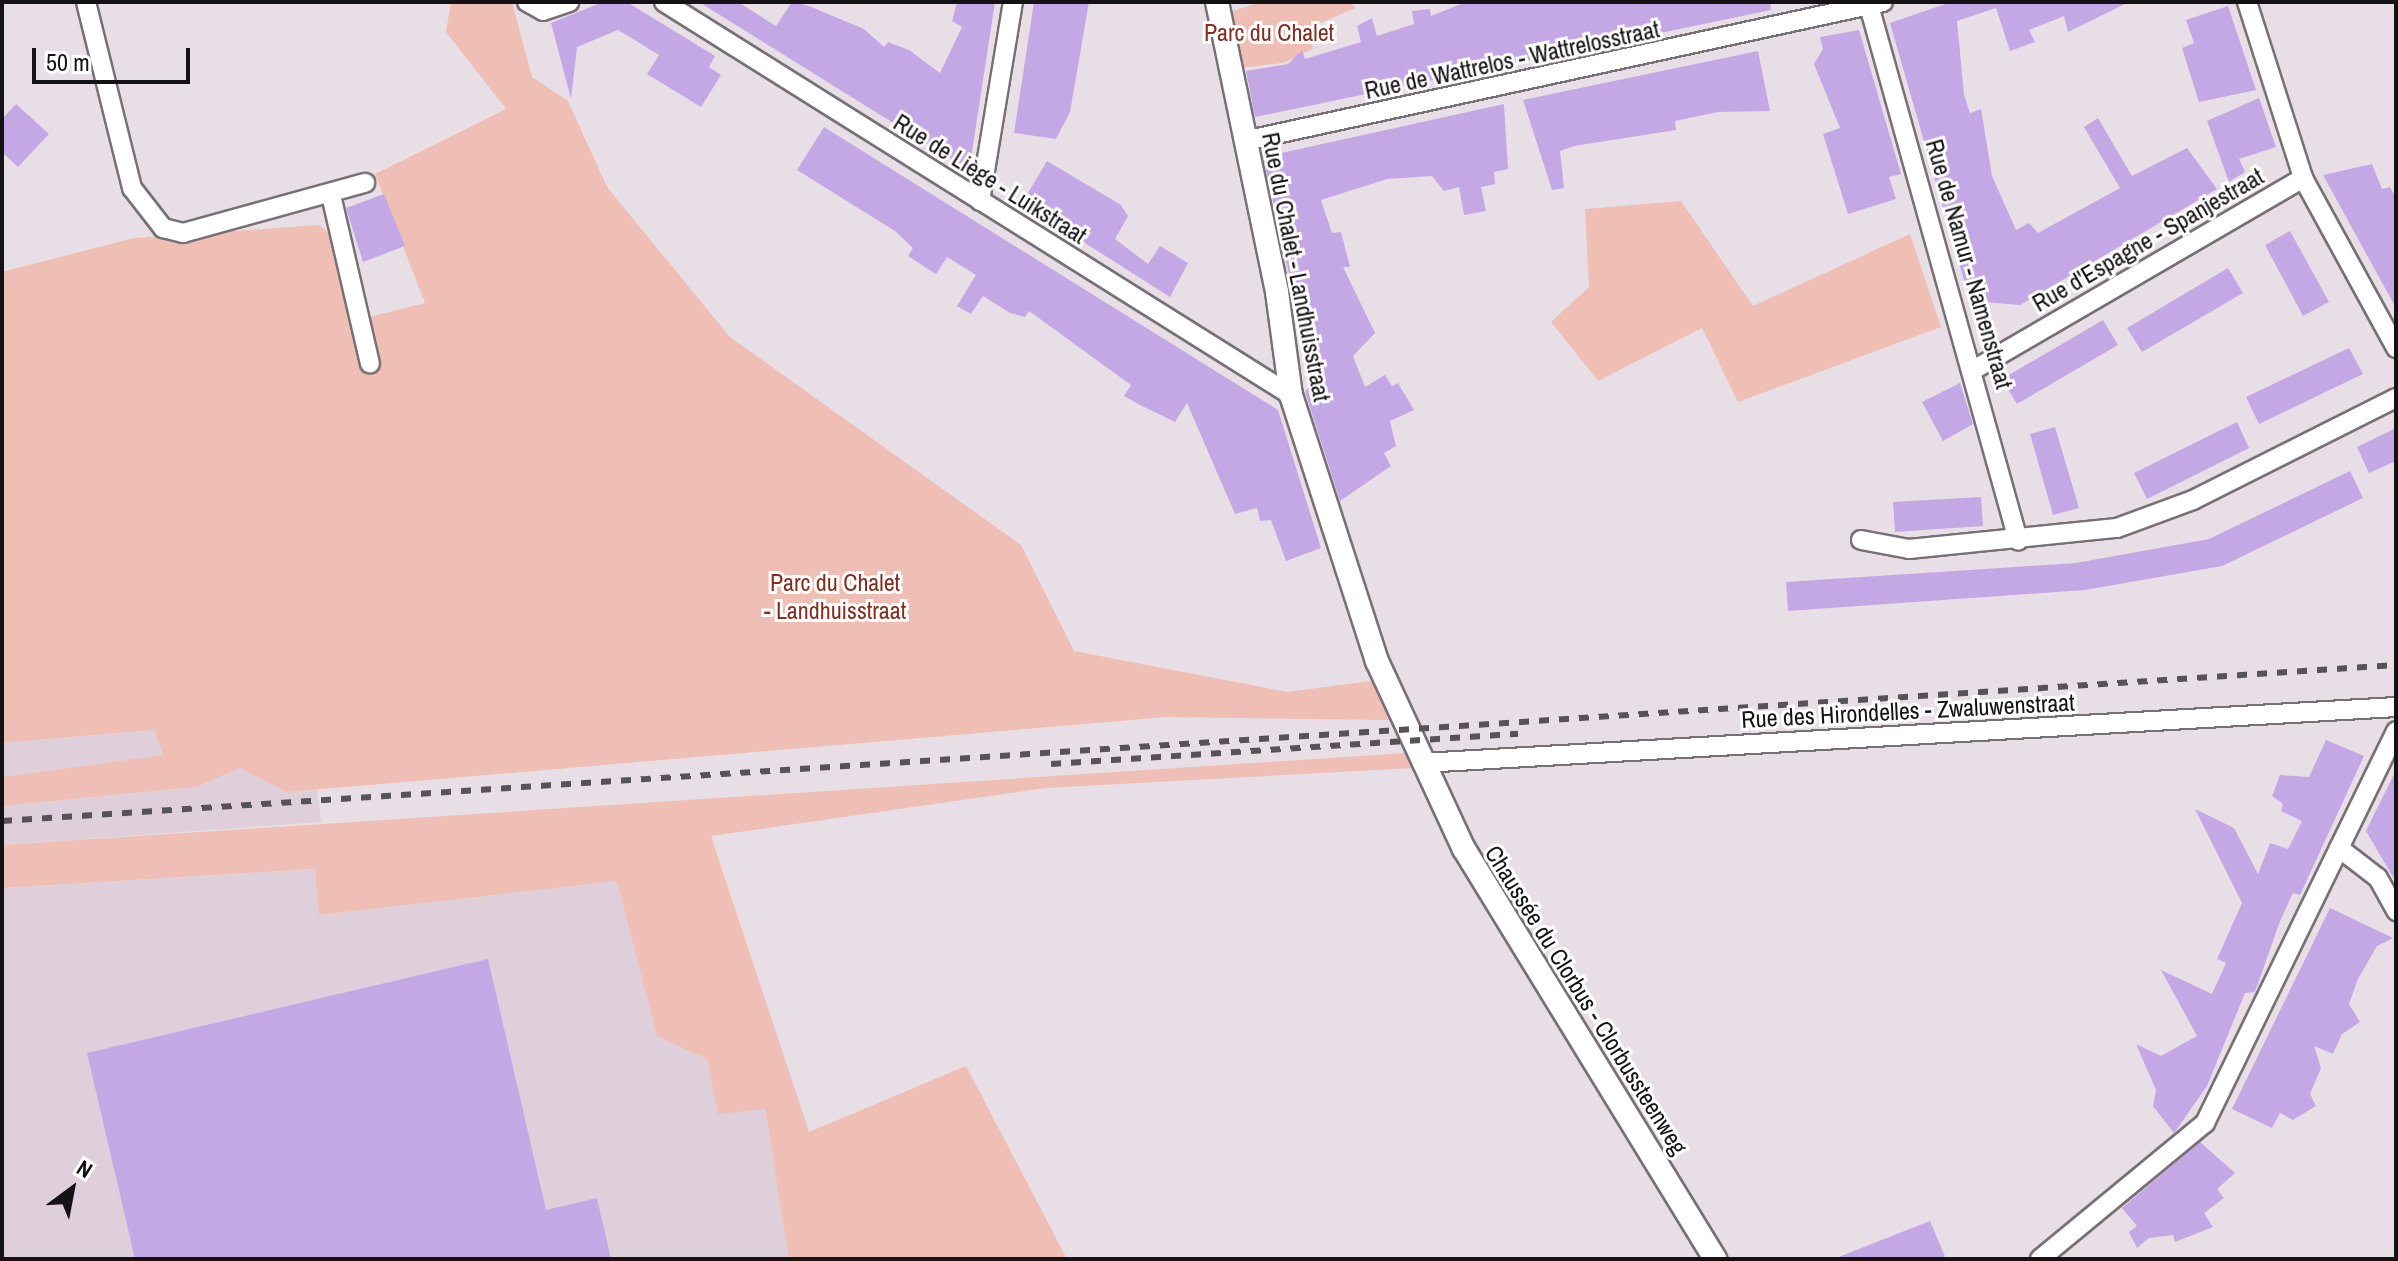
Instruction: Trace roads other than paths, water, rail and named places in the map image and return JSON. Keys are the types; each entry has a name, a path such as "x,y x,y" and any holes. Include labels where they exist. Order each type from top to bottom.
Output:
{"street":[{"path":"86,2 132,188 153,221 183,233 331,195 365,183"},
{"path":"535,7 569,2"},
{"name":"Rue de Liège - Luikstraat","path":"664,2 1291,395"},
{"path":"980,201 1013,2"},
{"name":"Rue du Chalet - Landhuisstraat","path":"1217,2 1291,395 1377,661 1422,763"},
{"path":"2247,2 2303,178 2396,348"},
{"name":"Rue de Wattrelos - Wattrelosstraat","path":"1244,141 1874,3"},
{"name":"Rue de Namur - Namenstraat","path":"1874,3 1975,369 2018,540"},
{"name":"Rue d'Espagne - Spanjestraat","path":"1975,369 2303,178"},
{"path":"331,195 370,364"},
{"path":"1861,540 1909,549 2117,528 2193,500 2396,398"},
{"name":"Rue des Hirondelles - Zwaluwenstraat","path":"1422,763 2396,707"},
{"path":"2040,1259 2205,1123 2396,731"},
{"name":"Chaussée du Clorbus - Clorbussteenweg","path":"1422,763 1464,849 1715,1259"},
{"path":"2339,848 2378,878 2396,911"}],"railway":[{"path":"2,821 2396,665"},
{"path":"1051,764 1518,734"}],"park label":[{"name":"Parc du Chalet","path":"1269,33"},
{"name":"Parc du Chalet - Landhuisstraat","path":"835,597"}]}
